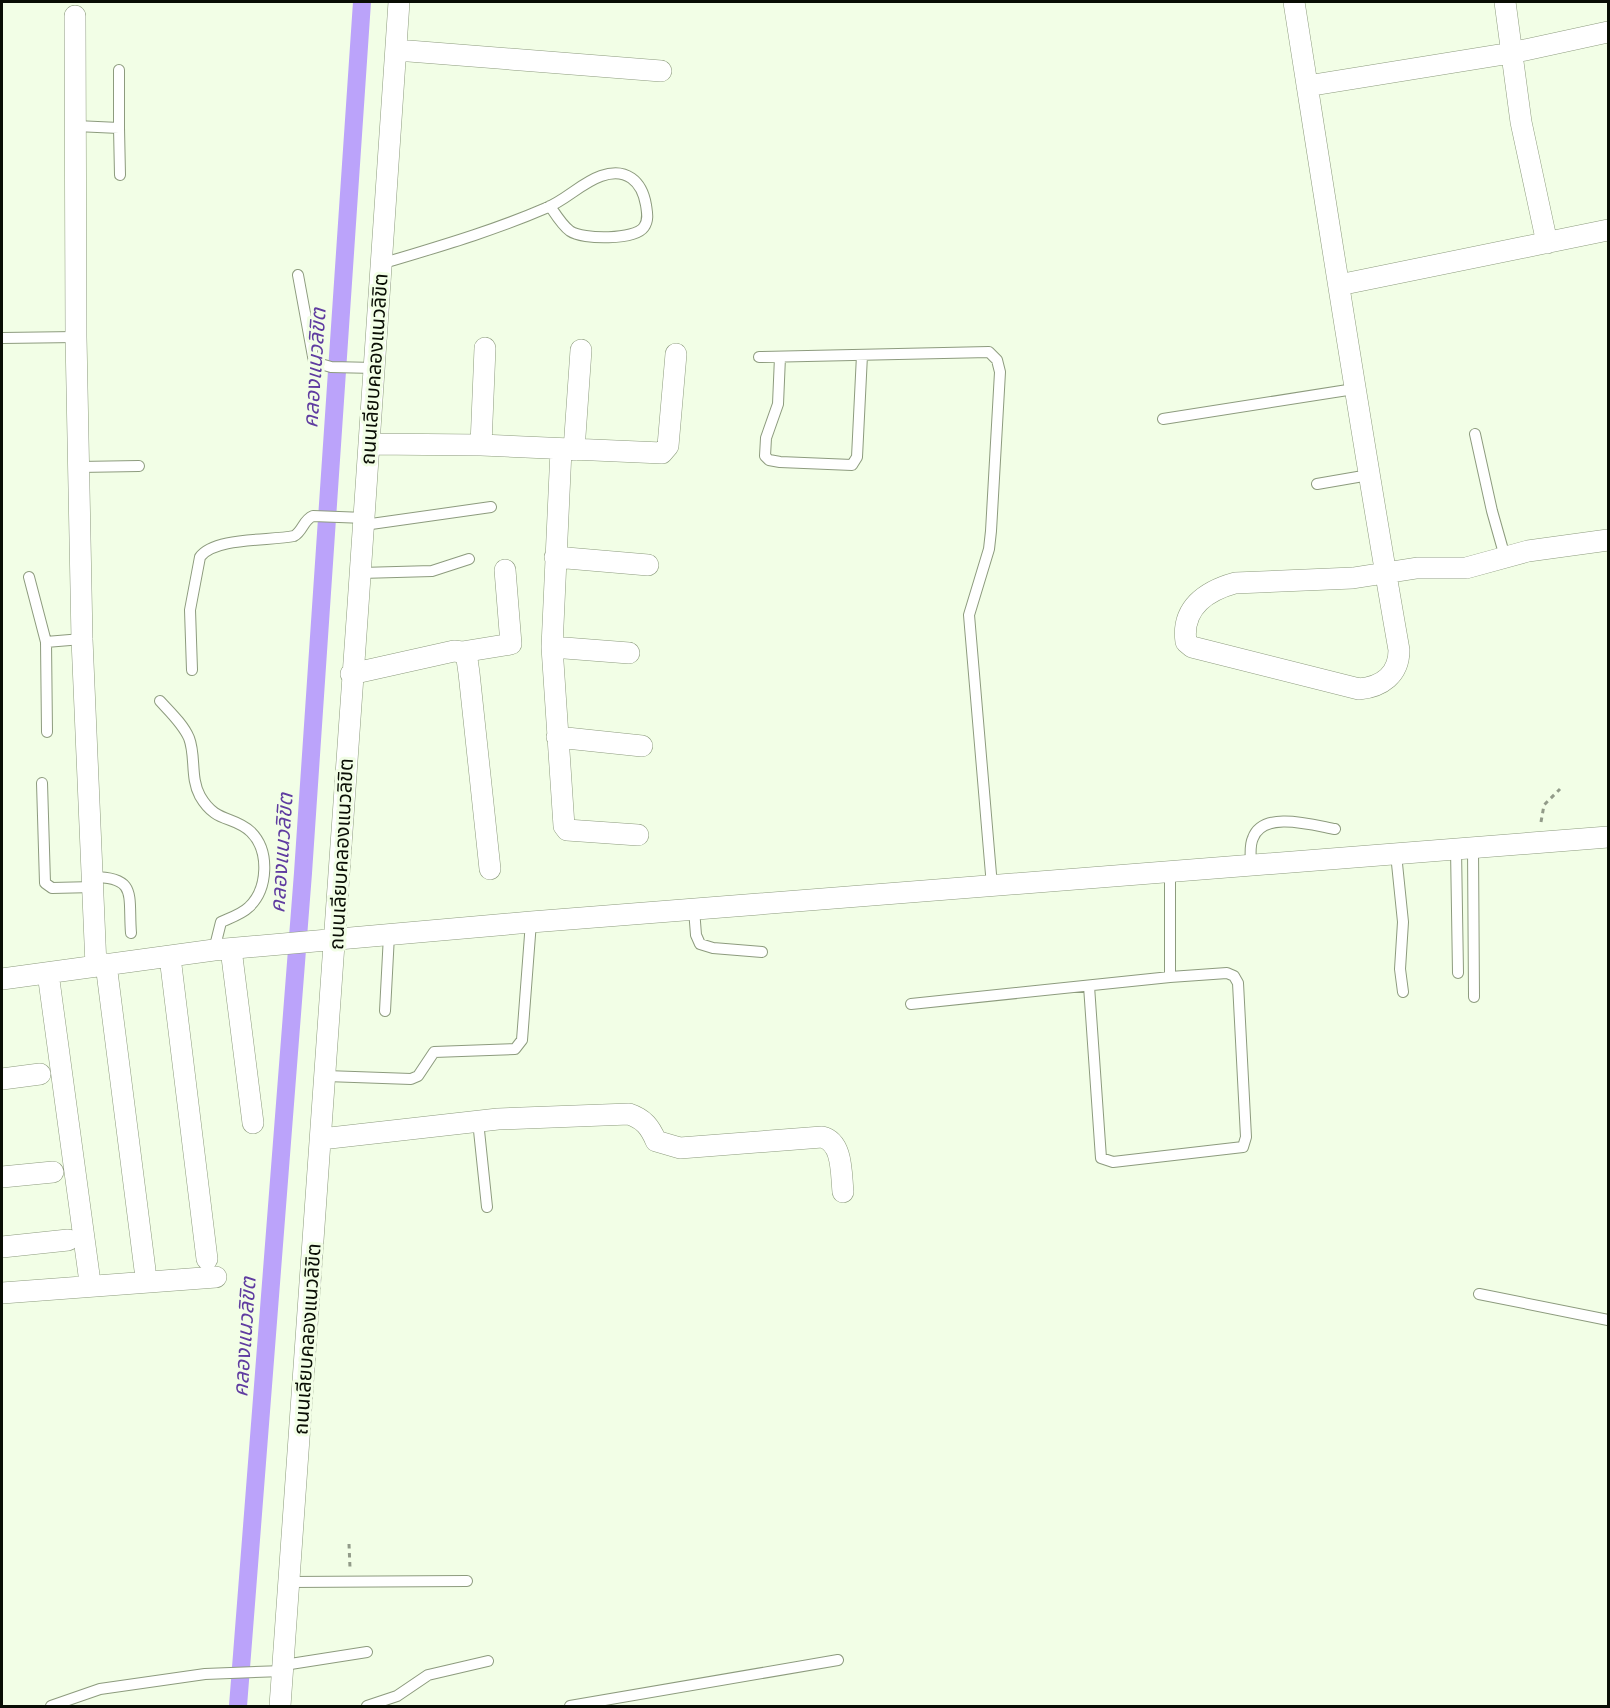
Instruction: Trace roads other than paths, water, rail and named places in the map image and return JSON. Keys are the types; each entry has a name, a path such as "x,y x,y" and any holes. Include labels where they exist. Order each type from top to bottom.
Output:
{"street":[{"name":"ถนนเลียบคลองแนวลิขิต","path":"280,1707 278,1669 289,1582 326,1076 326,941 361,573 359,520 369,444 367,368 381,264 399,2"},
{"path":"1294,2 1354,389 1369,475 1385,571 1399,656 1390,678 1375,688 1359,689 1192,647 1186,642 1186,625 1191,610 1202,598 1218,588 1235,583 1353,578 1385,571 1466,568 1505,556 1608,540"},
{"path":"1505,2 1521,122 1547,243"},
{"path":"75,16 76,337 82,639 93,882 101,965 145,1270"},
{"path":"1307,86 1511,53 1608,32"},
{"path":"396,50 661,71"},
{"path":"1339,285 1608,230"},
{"path":"481,445 485,348"},
{"path":"580,350 555,557 552,647 564,826 567,830 638,835"},
{"path":"369,444 481,445 662,453 667,451 676,354"},
{"path":"555,557 648,565"},
{"path":"351,674 454,651 462,652 511,644 505,570"},
{"path":"552,647 629,653"},
{"path":"462,652 467,659 469,673 490,868"},
{"path":"557,737 642,746"},
{"path":"2,979 222,950 531,922 1608,837"},
{"path":"222,950 253,1123"},
{"path":"2,1293 212,1268 170,957"},
{"path":"48,973 89,1275"},
{"path":"2,1079 40,1074"},
{"path":"321,1139 478,1121 629,1114 641,1118 650,1128 656,1141 680,1148 822,1137 831,1139 836,1146 843,1192"},
{"path":"2,1177 53,1172"},
{"path":"2,1247 68,1240"}],"lane":[{"path":"118,70 120,175"},
{"path":"76,126 119,128"},
{"path":"381,264 474,236 550,207 594,179 609,174 621,173 633,178 643,190 648,215 646,225 640,231 624,236 586,237 573,233 550,207"},
{"path":"298,275 311,356 320,365 367,368"},
{"path":"2,338 76,337"},
{"path":"759,357 989,352 997,360 999,366 991,531 989,549 969,615 992,886"},
{"path":"780,357 778,404 766,438 765,456 769,460 780,462 852,465 857,458 862,355"},
{"path":"1163,419 1354,389"},
{"path":"1475,434 1492,511 1505,556"},
{"path":"80,467 139,466"},
{"path":"1317,484 1369,475"},
{"path":"192,670 190,610 200,557 203,552 229,544 294,536 300,533 308,518 322,516 359,520 491,507"},
{"path":"361,573 432,571 469,559"},
{"path":"29,577 46,642 46,732"},
{"path":"46,642 82,639"},
{"path":"160,701 188,735 196,788 202,799 214,815 249,830 262,847 264,864 260,891 247,909 221,922 222,950"},
{"path":"42,783 45,883 52,888 115,877 123,881 127,888 131,933"},
{"path":"1251,866 1252,840 1257,830 1264,825 1284,821 1335,829"},
{"path":"1458,974 1465,848"},
{"path":"1465,848 1474,997"},
{"path":"1396,854 1403,922 1400,969 1403,992"},
{"path":"1170,873 1170,977"},
{"path":"694,909 696,935 700,944 713,948 762,952"},
{"path":"326,1076 411,1079 418,1076 434,1052 502,1052 515,1049 522,1040 531,922"},
{"path":"385,1011 389,935"},
{"path":"911,1004 1170,977 1227,974 1234,976 1238,983 1246,1137 1243,1147 1113,1162 1101,1158 1089,986"},
{"path":"478,1121 487,1207"},
{"path":"1479,1294 1608,1320"},
{"path":"289,1582 467,1581"},
{"path":"51,1707 100,1689 278,1669 367,1652"},
{"path":"570,1707 838,1660"},
{"path":"367,1707 397,1696 428,1675 488,1661"}],"waterway":[{"name":"คลองแนวลิขิต","path":"238,1706 303,873 362,2"}]}
